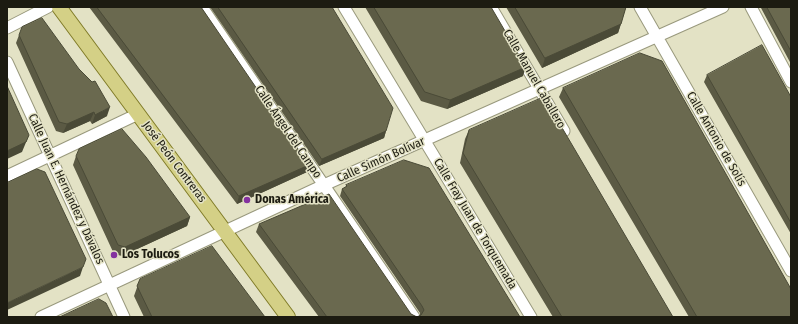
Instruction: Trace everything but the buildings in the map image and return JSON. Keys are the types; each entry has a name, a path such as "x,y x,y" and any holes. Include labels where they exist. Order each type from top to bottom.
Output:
{"main road":[{"name":"José Peón Contreras","path":"59,7 288,317"}],"street":[{"path":"7,28 48,7"},
{"name":"Calle Ángel del Campo","path":"202,7 414,317"},
{"name":"Calle Fray Juan de Torquemada","path":"344,7 531,317"},
{"name":"Calle Manuel Caballero","path":"491,7 568,138"},
{"name":"Calle Antonio de Solís","path":"640,7 791,271"},
{"name":"Calle Simón Bolívar","path":"41,317 324,185 540,90 723,7"},
{"path":"751,7 791,82"},
{"name":"Calle Juan E. Hernández y Dávalos","path":"7,62 124,317"},
{"path":"7,176 138,114"}],"place":[{"name":"Donas América","path":"247,200"},
{"name":"Los Tolucos","path":"114,255"}]}
